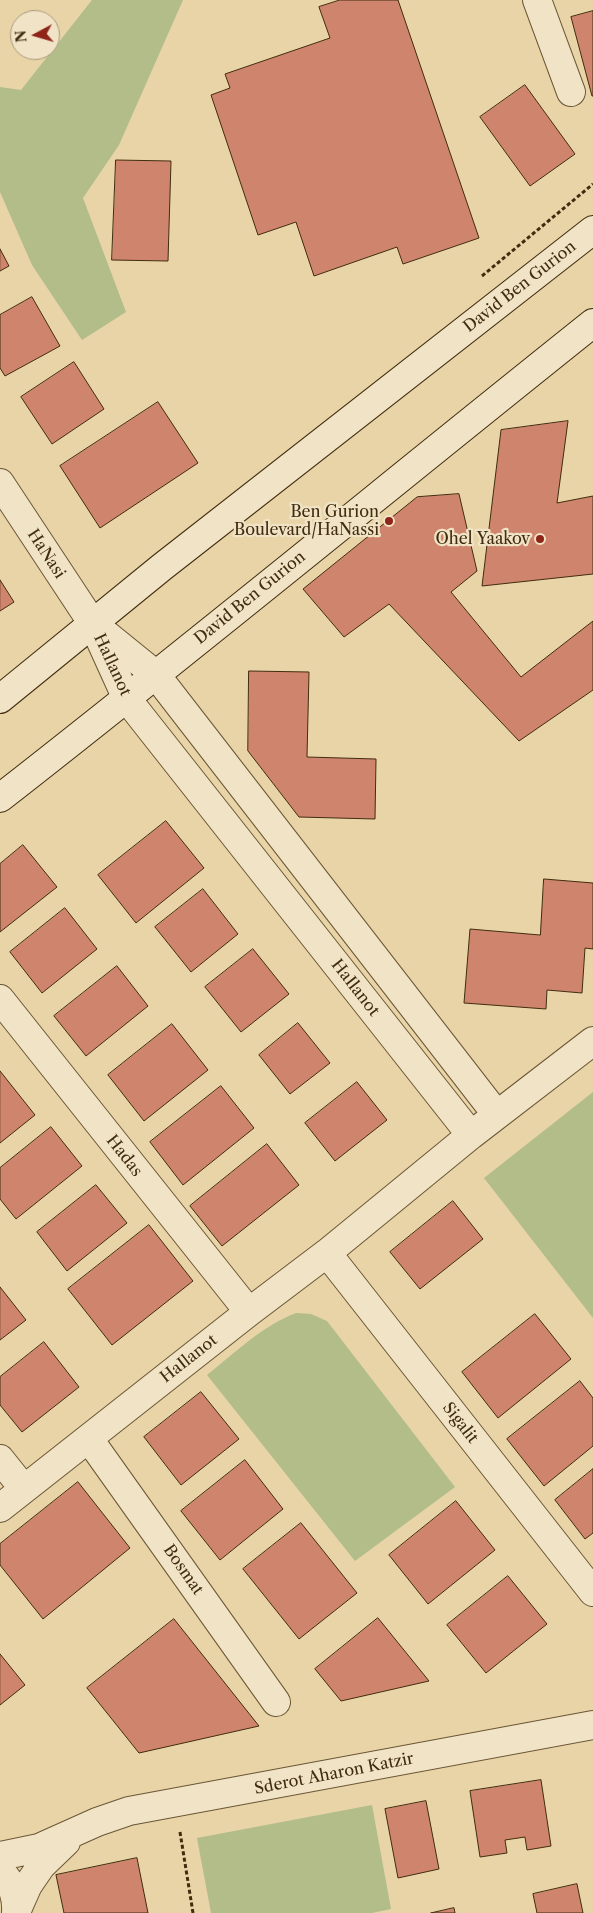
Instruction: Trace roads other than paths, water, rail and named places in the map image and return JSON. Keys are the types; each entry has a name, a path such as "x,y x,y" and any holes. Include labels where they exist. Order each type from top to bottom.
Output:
{"street":[{"path":"537,0 571,92"},
{"name":"David Ben Gurion","path":"0,699 170,561 593,230"},
{"name":"David Ben Gurion","path":"0,798 127,699 593,323"},
{"name":"HaNasi","path":"0,483 93,624"},
{"name":"HaIlanot","path":"93,624 156,675 497,1115"},
{"name":"HaIlanot","path":"93,624 127,699 471,1135"},
{"name":"Hadas","path":"0,999 249,1312"},
{"name":"HaIlanot","path":"0,1508 327,1253 471,1135 593,1041"},
{"name":"Sigalit","path":"327,1253 593,1592"},
{"name":"Bosmat","path":"89,1439 276,1702"},
{"path":"0,1459 24,1489"},
{"name":"Sderot Aharon Katzir","path":"0,1856 39,1848 97,1822 129,1812 593,1725"},
{"name":"Sderot Aharon Katzir","path":"16,1912 28,1885 41,1866 79,1831"},
{"path":"0,1870 8,1879 15,1894 16,1912"}],"place":[{"name":"Ben Gurion Boulevard/HaNassi","path":"389,521"},
{"name":"Ohel Yaakov","path":"540,539"}]}
